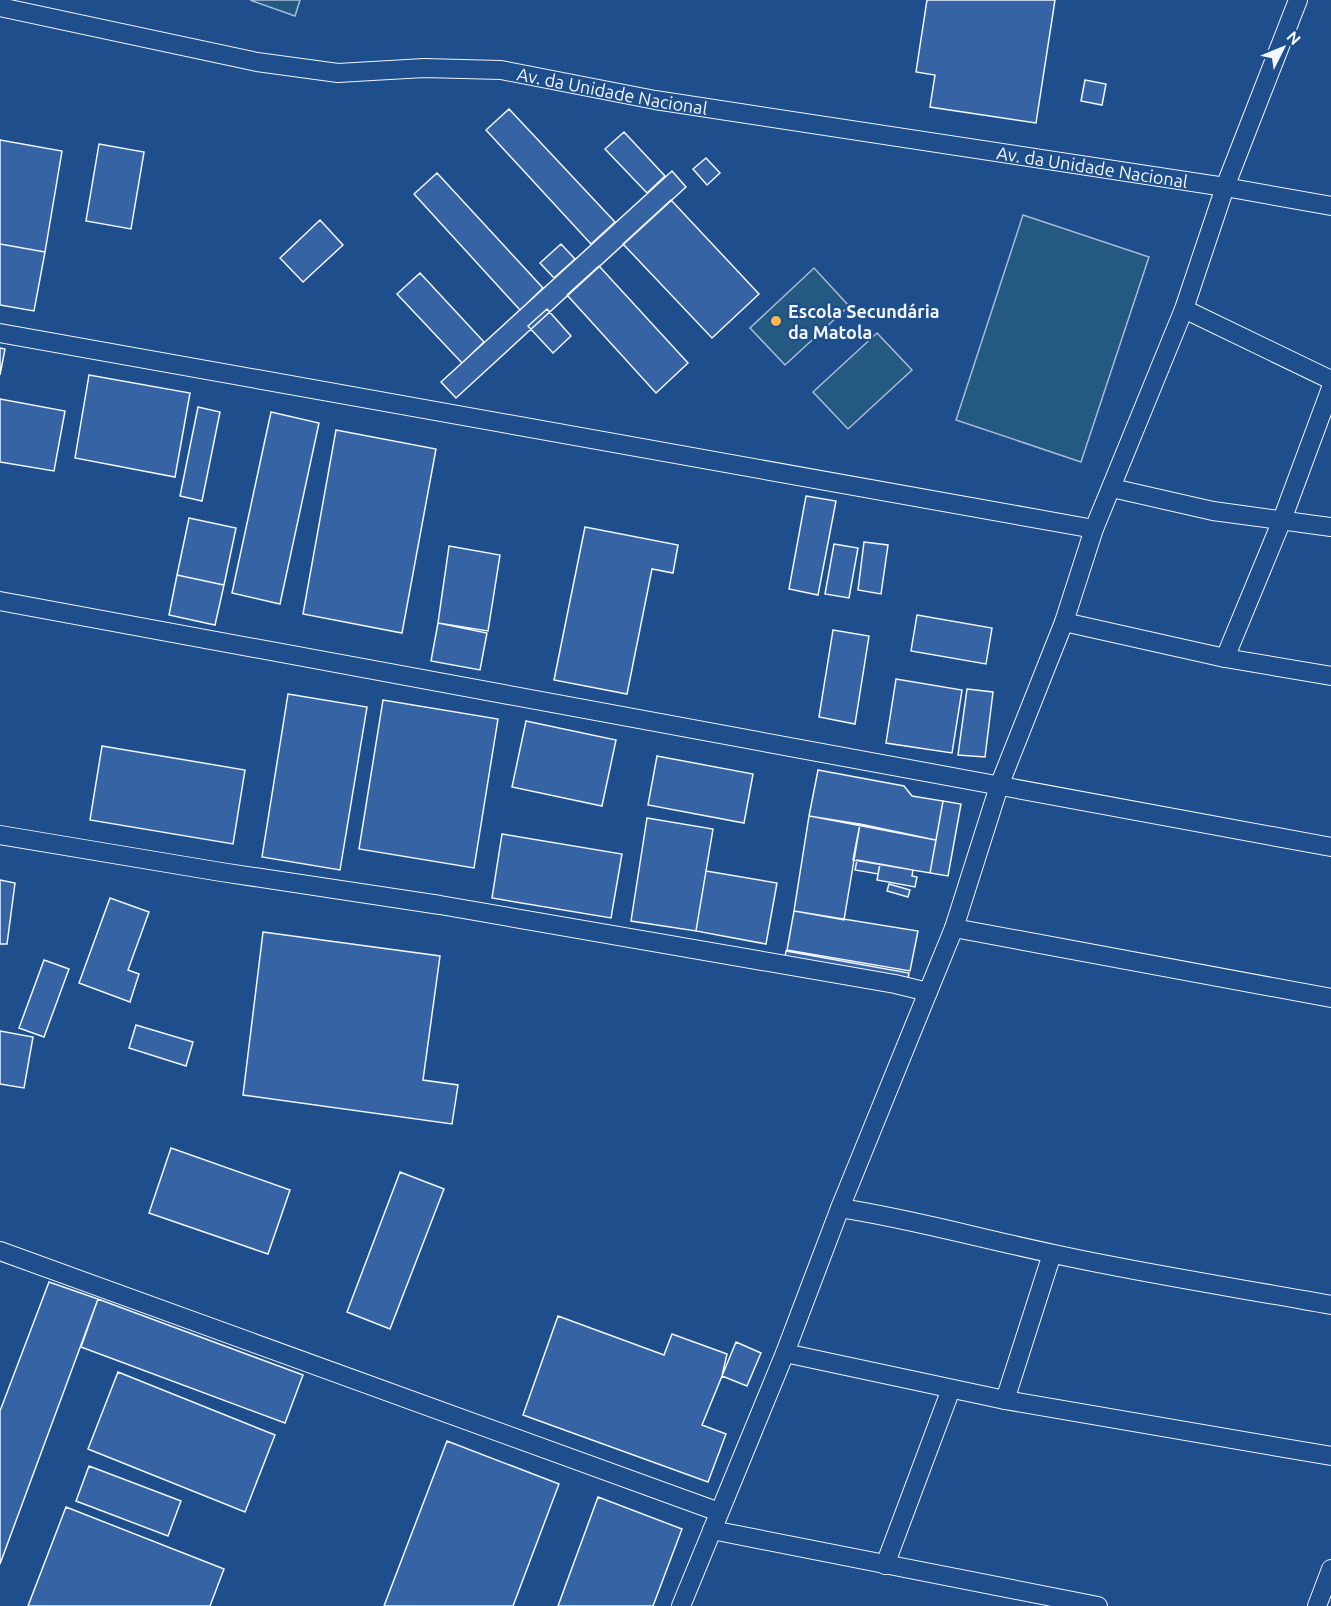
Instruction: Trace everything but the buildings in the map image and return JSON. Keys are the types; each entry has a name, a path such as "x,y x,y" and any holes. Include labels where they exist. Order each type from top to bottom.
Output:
{"street":[{"path":"681,1606 785,1353 840,1208 954,928 999,786 1064,622 1094,530 1184,309 1224,187 1298,0"},
{"name":"Av. da Unidade Nacional","path":"0,7 257,62 339,73 424,68 501,70 655,100 1224,187 1331,206"},
{"path":"1184,309 1331,380"},
{"path":"0,333 1094,530"},
{"path":"1225,657 1282,520 1331,388"},
{"path":"1112,489 1213,511 1331,526"},
{"path":"0,601 1331,847"},
{"path":"1064,622 1225,657 1331,676"},
{"path":"0,835 221,872 440,905 895,984 928,992"},
{"path":"954,928 1207,973 1331,998"},
{"path":"840,1208 890,1216 1052,1254 1167,1277 1331,1305"},
{"path":"0,1251 719,1512"},
{"path":"1005,1400 1052,1254"},
{"path":"785,1353 1005,1400 1331,1456"},
{"path":"885,1565 951,1389"},
{"path":"712,1530 885,1565 1005,1598 1098,1606"},
{"path":"1323,1602 1331,1569"}],"shaded area":[{"path":"250,0 300,0 295,16"},
{"path":"1023,215 1149,257 1081,462 956,420"},
{"path":"814,268 849,306 785,365 750,328"},
{"path":"877,333 912,370 848,429 813,392"}],"place":[{"name":"Escola Secundária da Matola","path":"776,321"}]}
